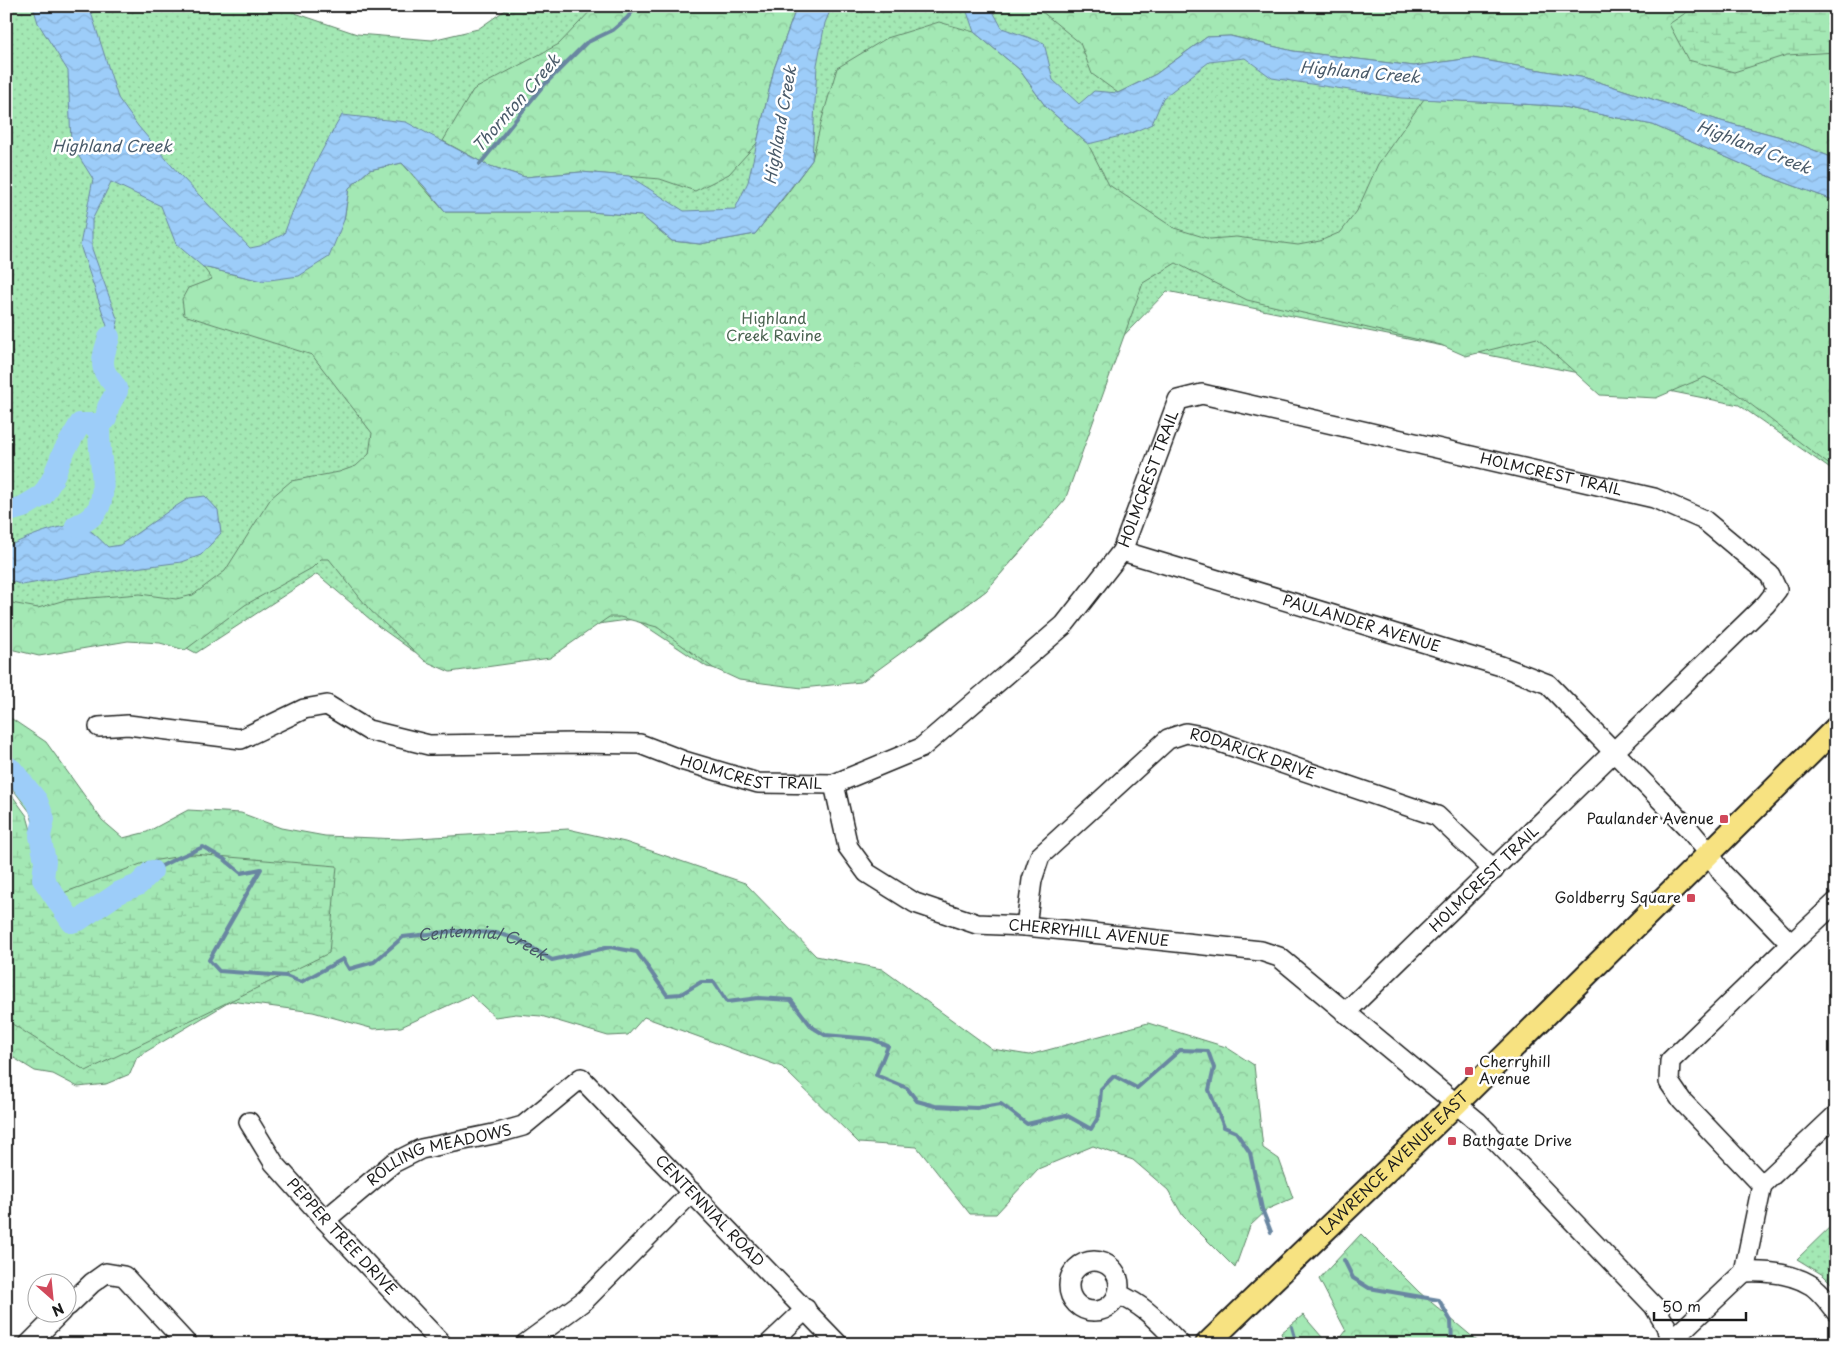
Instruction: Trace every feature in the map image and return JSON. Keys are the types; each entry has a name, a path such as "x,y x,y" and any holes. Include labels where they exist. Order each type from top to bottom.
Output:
{"main road":[{"name":"LAWRENCE AVENUE EAST","path":"1207,1344 1457,1103 1836,728"}],"street":[{"name":"HOLMCREST TRAIL","path":"99,727 128,725 241,739 304,709 327,705 368,730 429,745 640,744 684,762 758,783 834,784 921,748 1064,625 1122,551 1178,400 1202,394 1654,498 1704,520 1770,575 1777,590 1766,604 1345,1014"},
{"name":"PAULANDER AVENUE","path":"1122,551 1501,666 1548,684 1615,751 1709,853"},
{"name":"RODARICK DRIVE","path":"1026,926 1032,880 1040,856 1168,739 1186,733 1202,736 1437,816 1494,870"},
{"name":"CHERRYHILL AVENUE","path":"834,784 848,847 867,873 915,903 977,924 1026,926 1261,951 1279,958 1345,1014 1457,1103"},
{"path":"1709,853 1722,873 1791,944"},
{"path":"1762,1185 1682,1101 1669,1082 1670,1061 1836,902"},
{"name":"CENTENNIAL ROAD","path":"581,1078 838,1344"},
{"name":"ROLLING MEADOWS","path":"325,1220 393,1163 421,1149 523,1126 581,1078"},
{"path":"1457,1103 1478,1122 1654,1306 1666,1326 1671,1343 1744,1272 1762,1185 1836,1115"},
{"name":"PEPPER TREE DRIVE","path":"249,1122 274,1163 442,1344"},
{"path":"525,1344 585,1300 692,1192"},
{"path":"1744,1272 1760,1271 1789,1276 1810,1284 1836,1312"},
{"path":"78,1296 92,1282 106,1273 124,1276 187,1344"},
{"path":"1118,1294 1135,1301 1150,1313 1180,1344"},
{"path":"769,1344 806,1309"},
{"path":"28,1344 51,1322"}],"green space":[{"name":"Highland Creek Ravine","path":"6,6 286,6 295,13 357,34 432,40 478,29 511,6 1836,6 1836,473 1739,405 1167,291 1099,361 1058,496 1023,549 983,593 923,638 867,667 780,680 707,667 635,619 546,631 445,666 413,651 378,626 317,574 196,653 166,637 44,635 6,648"},
{"path":"595,6 797,6 774,69 757,143 729,174 695,191 660,179 581,172 525,177 487,165 443,141 473,90 559,44"},
{"path":"1035,6 1836,6 1836,159 1781,137 1721,121 1586,78 1472,58 1414,66 1293,51 1231,36 1207,37 1156,74 1118,93 1092,74 1080,43"},
{"path":"1696,6 1836,6 1836,52 1787,55 1734,72 1688,60 1669,24"},
{"path":"939,22 974,32 1019,69 1046,107 1088,144 1109,185 1174,228 1210,239 1236,237 1298,245 1320,241 1341,232 1357,211 1378,164 1424,99 1558,106 1653,125 1778,180 1836,201 1836,470 1732,390 1705,377 1656,398 1600,395 1537,338 1466,356 1441,345 1247,300 1176,263 1143,283 1065,500 986,591 861,682 802,688 739,680 713,668 657,627 620,617 609,617 550,658 450,672 425,661 369,609 329,559 321,559 312,568 245,605 185,650 160,643 128,641 39,656 6,648 6,602 38,608 65,600 140,594 176,599 193,595 225,571 271,498 291,481 339,472 356,466 369,454 372,433 312,355 184,315 182,299 188,288 212,279 203,267 262,281 344,220 349,188 369,170 402,163 445,212 590,212 642,216 672,241 700,244 755,234 812,160 837,68 887,38"},
{"path":"6,715 46,742 102,820 123,838 147,832 188,810 241,813 281,828 325,836 401,839 568,829 625,842 745,883 816,956 882,969 992,1049 1029,1055 1148,1023 1226,1047 1254,1065 1263,1148 1279,1159 1293,1198 1268,1209 1250,1226 1235,1268 1183,1216 1168,1190 1133,1160 1093,1146 1038,1169 996,1214 970,1214 917,1147 859,1143 782,1067 644,1017 628,1035 608,1036 541,1016 516,1014 495,1017 471,995 401,1027 374,1029 313,1012 231,1001 137,1057 130,1074 106,1084 78,1087 53,1074 35,1071 14,1058 6,1049 6,1009 64,912 53,896 30,812 6,780"},
{"path":"6,787 27,816 50,898 146,862 193,854 337,866 329,953 86,1071 6,1020"},
{"path":"1836,1221 1836,1288 1823,1275 1797,1259"},
{"path":"1361,1234 1419,1292 1481,1344 1336,1344 1346,1331 1319,1279"},
{"path":"1303,1315 1328,1344 1285,1344 1281,1333"}],"water":[{"name":"Highland Creek","path":"33,6 89,6 118,98 138,126 178,173 250,248 260,246 284,234 310,173 342,115 406,122 487,165 525,177 581,172 629,176 684,211 735,209 748,182 774,69 797,6 832,6 825,23 817,65 812,160 755,234 700,244 672,241 642,216 590,212 445,212 402,163 369,170 349,188 344,220 329,257 299,276 262,281 203,267 176,244 161,206 111,182 92,220 92,249 118,321 109,360 94,375 107,326 80,245 93,179 71,144 68,71 38,23"},
{"name":"Highland Creek","path":"965,6 990,6 1002,28 1044,43 1053,80 1079,104 1094,91 1118,93 1156,74 1207,37 1230,36 1293,51 1414,66 1472,58 1586,78 1721,121 1781,137 1836,159 1836,201 1778,180 1653,125 1558,106 1401,98 1272,78 1245,58 1209,62 1163,98 1152,124 1129,134 1088,144 1046,107 1019,69 974,32"},
{"path":"205,496 218,510 221,533 201,555 182,562 80,575 22,585 6,579 6,547 45,531 76,525 91,531 108,547 120,545 189,498"}],"waterway":[{"name":"Thornton Creek","path":"480,164 542,87 586,43 613,30 637,6"},
{"name":"Centennial Creek","path":"6,512 23,507 43,495 52,480 63,453 80,424 100,424 106,419 108,407 117,391 106,374 103,365 109,337"},
{"path":"76,526 93,515 99,507 102,497 100,424"},
{"name":"Centennial Creek","path":"6,766 12,770 37,801 44,819 40,836 45,861 43,879 72,922 79,920 120,892 138,885 152,871"},
{"name":"Centennial Creek","path":"152,871 203,847 224,859 241,873 261,869 209,960 219,971 286,976 301,982 343,959 349,969 374,962 403,937 455,931 496,933 518,939 552,960 610,947 637,952 667,995 681,994 701,982 714,982 727,1002 758,998 791,1000 812,1027 825,1035 872,1039 888,1046 876,1075 907,1088 917,1101 935,1106 976,1108 1001,1104 1027,1124 1066,1115 1091,1129 1099,1116 1101,1089 1114,1076 1137,1088 1180,1050 1208,1051 1214,1068 1209,1090 1224,1127 1236,1132 1250,1153 1262,1209 1271,1232"},
{"path":"1344,1260 1353,1278 1369,1288 1439,1300 1451,1321 1452,1344"},
{"name":"Centennial Creek","path":"1292,1327 1297,1344"}],"place":[{"name":"Paulander Avenue","path":"1724,819"},
{"name":"Goldberry Square","path":"1691,898"},
{"name":"Cherryhill Avenue","path":"1469,1071"},
{"name":"Bathgate Drive","path":"1452,1141"}]}
